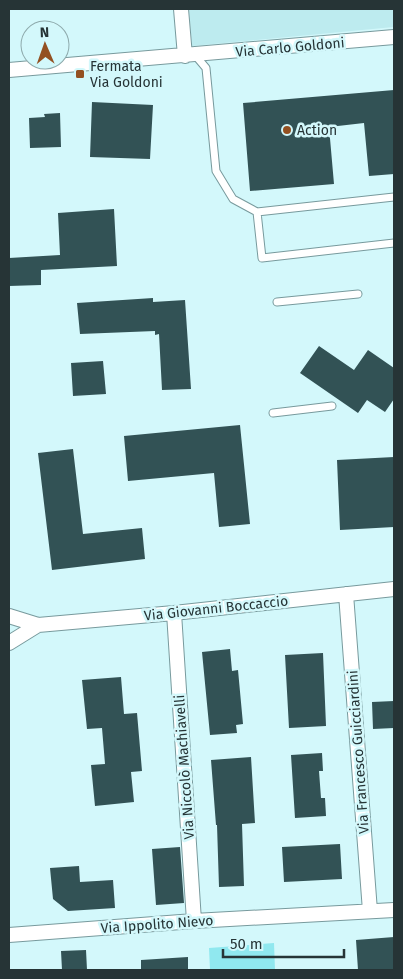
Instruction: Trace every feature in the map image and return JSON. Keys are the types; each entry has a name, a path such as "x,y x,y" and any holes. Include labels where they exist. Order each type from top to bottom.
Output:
{"street":[{"path":"181,9 190,56"},
{"name":"Via Carlo Goldoni","path":"10,70 394,37"},
{"name":"Via Giovanni Boccaccio","path":"9,616 38,625 174,613 394,589"},
{"name":"Via Francesco Guicciardini","path":"346,594 370,911"},
{"name":"Via Niccolò Machiavelli","path":"174,613 194,921"},
{"name":"Via Giovanni Boccaccio","path":"9,643 38,625"},
{"name":"Via Ippolito Nievo","path":"9,935 194,921 394,910"}],"lane":[{"path":"190,56 206,68 216,171 233,199 257,212 394,197"},
{"path":"257,212 262,258 394,243"},
{"path":"277,302 358,294"},
{"path":"273,414 332,406"}],"shaded area":[{"path":"189,9 394,9 394,27 192,46"},
{"path":"274,943 275,970 210,970 209,948"}],"building":[{"path":"394,90 394,174 369,176 364,123 329,127 334,184 250,191 243,103"},
{"path":"92,102 153,105 150,159 90,157"},
{"path":"60,113 61,147 30,148 29,118 45,117 44,114"},
{"path":"114,209 117,266 41,270 41,285 9,286 9,258 60,255 58,213"},
{"path":"153,298 153,302 185,300 191,389 162,390 159,334 155,335 155,331 80,334 77,303"},
{"path":"319,346 354,370 368,350 394,368 394,399 385,412 367,400 358,413 300,373"},
{"path":"103,361 106,394 73,396 71,363"},
{"path":"240,425 250,524 219,527 214,473 128,481 124,436"},
{"path":"73,449 83,534 142,528 145,559 52,570 38,453"},
{"path":"394,457 394,527 340,530 337,460"},
{"path":"230,649 232,671 238,670 243,724 236,725 237,733 210,735 202,652"},
{"path":"323,653 326,726 289,728 285,655"},
{"path":"121,677 124,714 137,713 142,771 131,772 134,802 95,806 91,765 105,764 102,728 87,729 82,680"},
{"path":"394,701 394,728 373,729 372,702"},
{"path":"322,753 323,771 319,771 321,798 325,798 326,816 295,818 291,755"},
{"path":"251,757 255,823 242,824 244,886 219,887 217,825 211,760"},
{"path":"340,844 342,879 284,882 282,847"},
{"path":"180,847 184,903 156,905 152,849"},
{"path":"79,866 80,882 113,880 115,908 68,911 53,899 50,868"},
{"path":"394,937 394,970 358,970 356,940"},
{"path":"86,950 87,970 62,970 61,951"},
{"path":"188,957 188,970 141,970 141,960"}],"place":[{"name":"Fermata Via Goldoni","path":"80,74"},
{"name":"Action","path":"287,130"}]}
